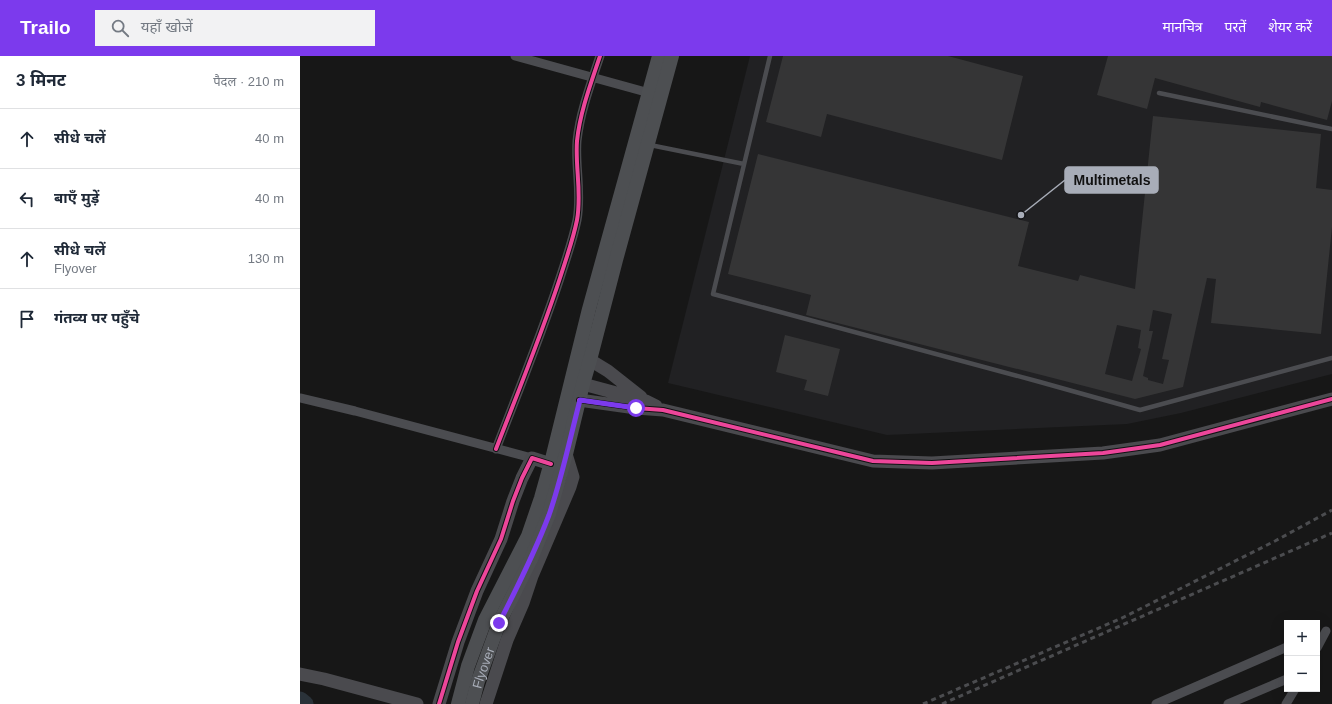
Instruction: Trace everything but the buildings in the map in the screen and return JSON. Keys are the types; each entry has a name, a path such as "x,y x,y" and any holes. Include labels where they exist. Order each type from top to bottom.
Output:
{"main road":[{"path":"655,95 659,56"},
{"path":"655,95 672,56"},
{"name":"Flyover","path":"472,704 478,681 499,623 531,559 549,514 616,260 649,145 655,95"},
{"name":"Flyover","path":"458,704 468,666 485,620 528,536 551,464 589,309 655,95"}],"street":[{"path":"515,56 655,95"},
{"path":"496,449 552,304 573,237 579,201 577,143 583,109 600,56"},
{"path":"590,360 608,371 646,401 663,410"},
{"path":"583,384 646,401"},
{"path":"300,398 355,411 551,464"},
{"path":"580,400 636,408 663,410 873,461 932,463 1103,453 1160,445 1332,399"},
{"path":"486,704 507,640 523,603 532,576 570,487 573,477 566,454"},
{"path":"439,704 458,642 477,591 501,539 513,501 532,458"},
{"path":"1320,642 1325,631"},
{"path":"1156,704 1284,648"},
{"path":"300,674 418,704"},
{"path":"1228,704 1284,680"},
{"path":"1286,704 1293,692"}],"lane":[{"path":"770,56 713,294 1140,410 1332,358"},
{"path":"1160,93 1332,129"},
{"path":"649,145 744,164"}],"shaded area":[{"path":"750,56 1332,56 1332,374 1181,413 1127,424 887,435 668,383"}],"waterway":[{"path":"300,700 305,704"}],"railway":[{"path":"923,704 1122,618 1275,541 1332,510"},
{"path":"942,704 1332,533"}],"cycle path":[{"path":"496,449 545,321 574,235 579,200 577,151 578,130 586,98 600,56"},
{"path":"579,400 636,408 663,410 873,461 932,463 1103,453 1160,445 1332,399"},
{"path":"439,704 458,642 477,591 501,539 522,478 532,458 551,464"}],"place":[{"name":"Multimetals","path":"1021,215"}],"route":[{"path":"499,623 531,559 549,514 580,400 636,408"}]}
